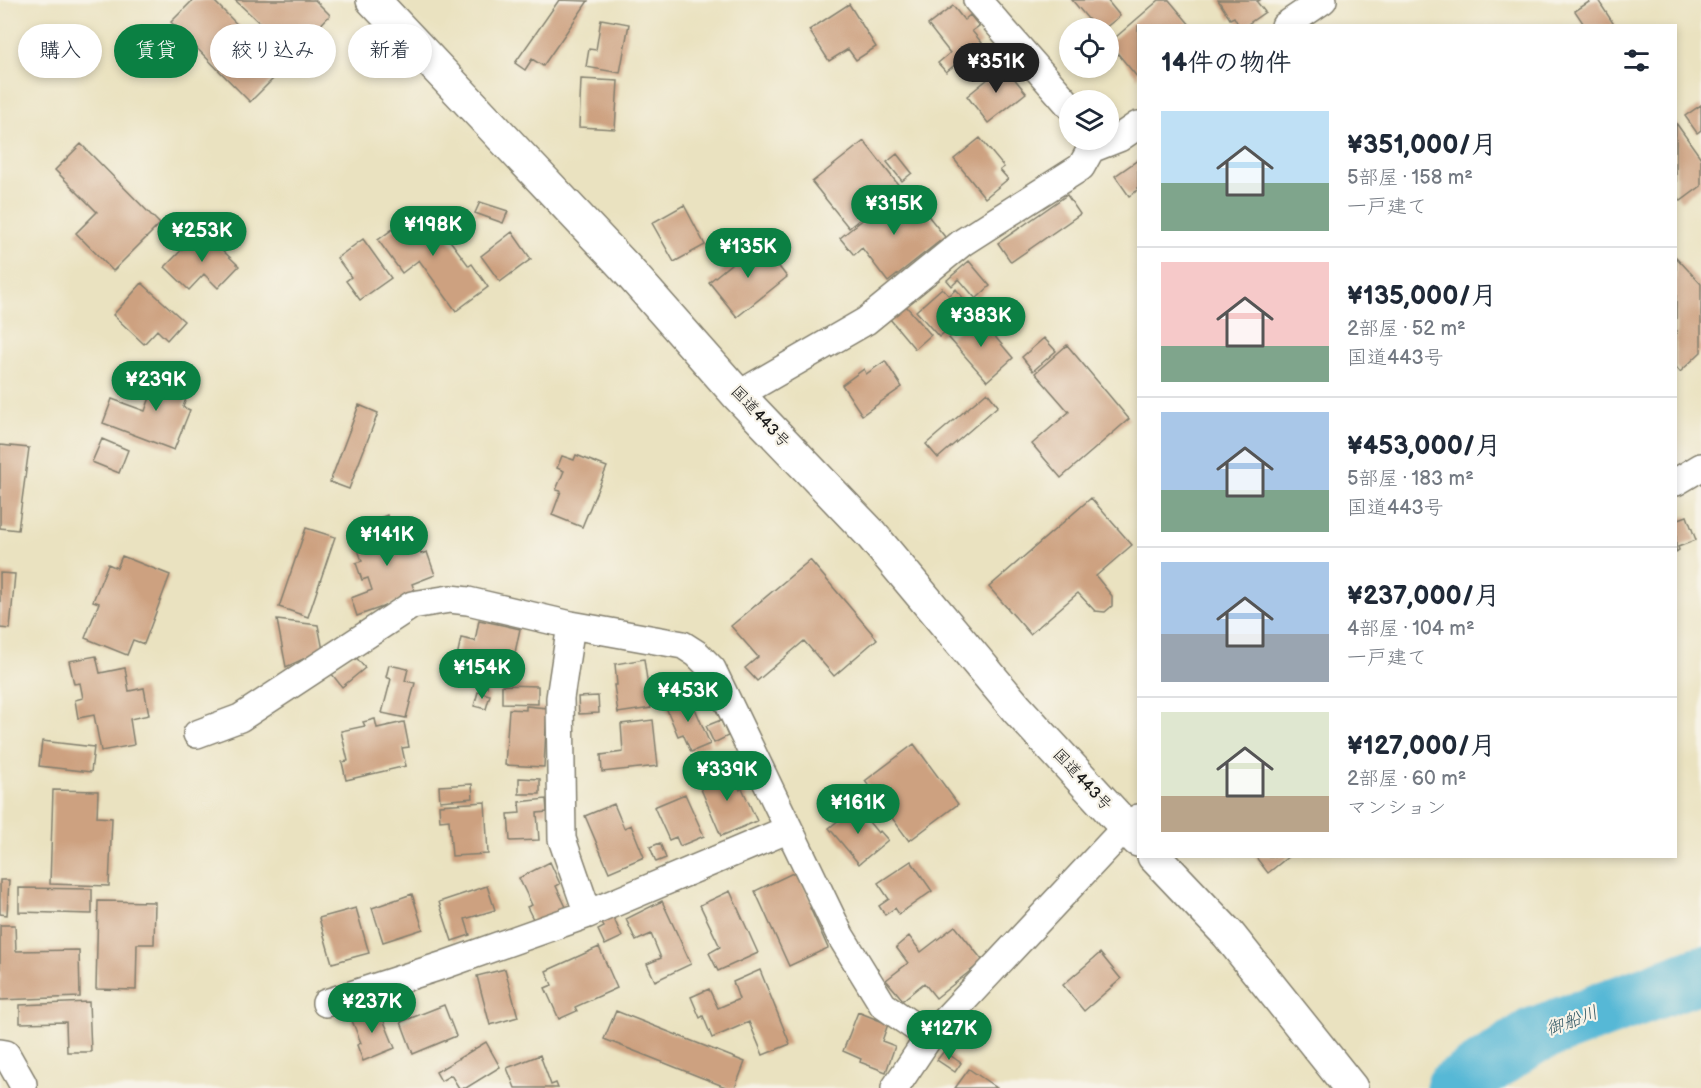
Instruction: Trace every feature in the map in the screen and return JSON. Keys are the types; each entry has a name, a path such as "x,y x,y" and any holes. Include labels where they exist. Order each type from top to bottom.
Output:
{"highway":[{"name":"国道443号","path":"373,0 624,266 738,395 870,533 1017,709 1134,828"},
{"path":"1156,858 1228,934 1351,1088"}],"street":[{"path":"977,0 1059,93"},
{"path":"1288,24 1323,0"},
{"path":"1119,138 1137,126"},
{"path":"738,395 866,321 963,242 1081,167 1088,150"},
{"path":"1677,481 1701,467"},
{"path":"197,734 240,718 412,605 450,599 468,601 571,625 683,645 697,654 712,669 840,935 883,1005 929,1036"},
{"path":"571,625 560,698 562,839 588,914"},
{"path":"895,1088 929,1036 1134,828"},
{"path":"326,1003 444,965 588,914 789,829"},
{"path":"0,1053 6,1054 23,1088"}],"building":[{"path":"193,0 213,0 237,24 210,24 210,61 198,49 198,24 173,24 171,22"},
{"path":"235,0 315,0 330,15 321,24 261,24"},
{"path":"559,0 588,1 543,66 532,59 525,70 515,63"},
{"path":"1072,0 1107,0 1120,16 1118,18 1087,18"},
{"path":"1159,0 1169,0 1189,24 1137,24 1137,77 1119,55 1119,34"},
{"path":"1218,0 1260,0 1257,2 1265,12 1248,24 1238,24 1234,17 1230,19"},
{"path":"1592,0 1598,0 1614,24 1584,24 1575,11"},
{"path":"849,4 876,47 856,60 848,49 829,61 809,30"},
{"path":"953,6 964,20 970,15 979,26 972,31 982,43 946,72 938,63 950,53 928,25"},
{"path":"601,19 629,24 620,73 586,67 589,49 596,50"},
{"path":"1004,66 1026,93 988,123 967,96"},
{"path":"226,78 274,78 250,102"},
{"path":"581,79 618,81 615,129 579,127"},
{"path":"1701,105 1701,130 1697,133 1685,116"},
{"path":"1677,124 1701,158 1701,186 1681,201 1677,195"},
{"path":"980,138 1004,167 1000,170 1008,179 985,198 954,159"},
{"path":"864,141 900,187 849,228 812,182"},
{"path":"81,144 160,224 113,271 76,233 97,212 55,170"},
{"path":"897,154 912,173 902,181 887,162"},
{"path":"1137,161 1137,191 1129,196 1115,176"},
{"path":"901,189 922,216 926,213 945,237 888,282 862,248 854,255 840,238"},
{"path":"1067,195 1080,214 1011,262 998,243"},
{"path":"480,202 508,211 503,223 475,213"},
{"path":"684,205 705,245 674,262 652,223"},
{"path":"424,206 469,266 472,264 488,287 456,311 419,260 402,273 378,240"},
{"path":"201,230 239,266 218,288 204,274 189,290 165,267"},
{"path":"512,232 531,259 500,282 481,256"},
{"path":"363,239 391,278 360,300 346,281 351,277 337,258"},
{"path":"759,241 787,277 737,317 709,282"},
{"path":"1677,258 1701,284 1701,352 1680,372 1677,368"},
{"path":"969,261 990,286 976,299 959,279 952,286 947,280"},
{"path":"142,283 184,321 167,340 157,330 144,344 113,315"},
{"path":"942,288 949,296 956,289 972,309 939,337 916,311"},
{"path":"906,306 931,335 915,349 890,319"},
{"path":"976,314 1013,358 987,381 949,338"},
{"path":"1044,338 1056,351 1033,371 1022,357"},
{"path":"1067,345 1129,419 1061,478 1032,444 1069,412 1035,373"},
{"path":"885,361 902,387 862,415 842,385 864,369 866,374"},
{"path":"161,368 193,380 183,407 190,410 174,450 103,423 112,399 145,411"},
{"path":"987,392 998,406 938,458 926,444"},
{"path":"359,405 378,413 349,489 330,482"},
{"path":"102,439 128,450 119,473 92,462"},
{"path":"0,445 29,448 18,530 0,528"},
{"path":"576,455 607,467 582,527 552,515 561,491 556,490 564,471 557,468 562,456 574,460"},
{"path":"1091,498 1132,545 1096,576 1112,596 1112,606 1105,612 1095,611 1078,593 1030,634 989,587"},
{"path":"387,515 400,551 418,545 421,554 427,552 435,575 412,584 416,595 357,616 351,598 372,590 368,578 362,580 356,563 362,561 352,532 374,525 372,521"},
{"path":"1687,516 1696,540 1678,547 1677,551 1677,520"},
{"path":"306,528 335,537 308,617 279,607"},
{"path":"122,556 170,575 144,644 133,640 127,655 85,638 99,603 93,601 108,564 117,568"},
{"path":"810,560 877,639 834,676 804,641 757,681 745,668 758,657 731,626"},
{"path":"0,573 15,574 10,629 0,628"},
{"path":"277,620 318,625 323,650 286,667"},
{"path":"479,620 520,629 513,662 493,658 487,687 452,680 461,638 475,641"},
{"path":"354,655 365,668 342,687 331,673"},
{"path":"96,656 100,673 125,668 129,691 144,688 149,715 130,719 134,745 101,751 94,715 78,718 75,700 83,698 80,683 74,684 69,661"},
{"path":"644,659 651,708 618,713 614,685 617,685 615,664"},
{"path":"389,665 408,669 405,681 415,683 406,718 382,713 391,679 386,677"},
{"path":"502,685 538,686 538,704 502,703"},
{"path":"478,692 490,695 486,709 474,706"},
{"path":"689,694 710,744 691,752 683,734 678,736 665,705"},
{"path":"598,696 599,713 579,714 578,697"},
{"path":"526,706 547,708 544,767 505,765 509,709 526,710"},
{"path":"375,719 377,728 404,722 409,747 402,748 406,766 346,780 342,762 348,761 341,731 365,726 363,722"},
{"path":"653,720 658,766 602,772 601,755 623,752 621,724"},
{"path":"721,720 728,736 714,743 706,726"},
{"path":"42,741 94,747 91,772 39,766"},
{"path":"914,744 958,804 909,841 865,781"},
{"path":"731,768 757,821 721,836 698,782"},
{"path":"519,778 540,779 540,794 519,794"},
{"path":"472,784 473,798 440,801 439,786"},
{"path":"53,790 98,791 97,817 112,818 109,886 50,884"},
{"path":"685,794 704,836 680,846 676,837 669,840 654,807"},
{"path":"546,799 547,812 537,813 539,840 510,841 508,814 520,813 519,802"},
{"path":"485,802 488,854 452,856 449,820 440,821 439,805"},
{"path":"614,804 624,828 631,825 644,857 609,872 585,816"},
{"path":"856,806 878,833 880,831 888,840 859,864 829,828"},
{"path":"660,843 666,858 656,862 650,847"},
{"path":"1257,858 1287,858 1268,873"},
{"path":"911,861 932,891 899,914 895,908 885,915 879,906 889,899 878,883"},
{"path":"550,862 560,884 556,886 566,907 535,923 527,907 532,905 519,878"},
{"path":"797,871 814,907 810,908 828,948 789,966 755,891"},
{"path":"0,880 9,880 7,915 0,914"},
{"path":"487,886 495,910 465,919 470,935 452,941 439,902"},
{"path":"19,888 92,889 92,914 19,912"},
{"path":"730,891 758,953 718,971 709,953 720,947 700,905"},
{"path":"412,894 423,929 383,942 372,908"},
{"path":"98,901 155,902 154,944 137,944 136,990 96,989"},
{"path":"662,901 691,964 655,981 647,964 661,958 651,934 636,941 626,919"},
{"path":"356,908 369,953 332,963 319,918"},
{"path":"612,914 622,937 605,945 598,930 604,927 600,920"},
{"path":"0,925 15,925 16,951 79,950 80,997 0,1000"},
{"path":"955,926 983,961 936,998 924,983 903,1000 886,980 908,963 896,947 909,936 921,952"},
{"path":"599,947 617,988 575,1007 577,1011 559,1019 545,988 552,985 546,971"},
{"path":"1100,953 1121,979 1084,1011 1063,985"},
{"path":"505,969 518,1017 490,1025 477,976"},
{"path":"760,970 790,1044 763,1055 749,1022 712,1038 703,1016 700,1018 691,997 709,989 718,1008 739,999 733,982"},
{"path":"89,1002 91,1052 67,1052 66,1022 20,1023 20,1005"},
{"path":"444,1005 456,1036 413,1054 401,1022"},
{"path":"378,1007 395,1048 363,1061 357,1045 361,1043 351,1018"},
{"path":"616,1011 745,1062 735,1088 728,1088 604,1039"},
{"path":"858,1012 888,1024 882,1041 895,1046 886,1072 860,1062 861,1059 843,1051"},
{"path":"486,1042 500,1067 466,1088 459,1088 451,1075 441,1081 436,1072"},
{"path":"944,1051 961,1063 955,1072 937,1060"},
{"path":"540,1055 551,1085 556,1083 558,1088 515,1088 507,1068"},
{"path":"969,1069 997,1088 955,1088"}],"waterway":[{"name":"御船川","path":"1454,1088 1533,1036 1701,974"}]}
